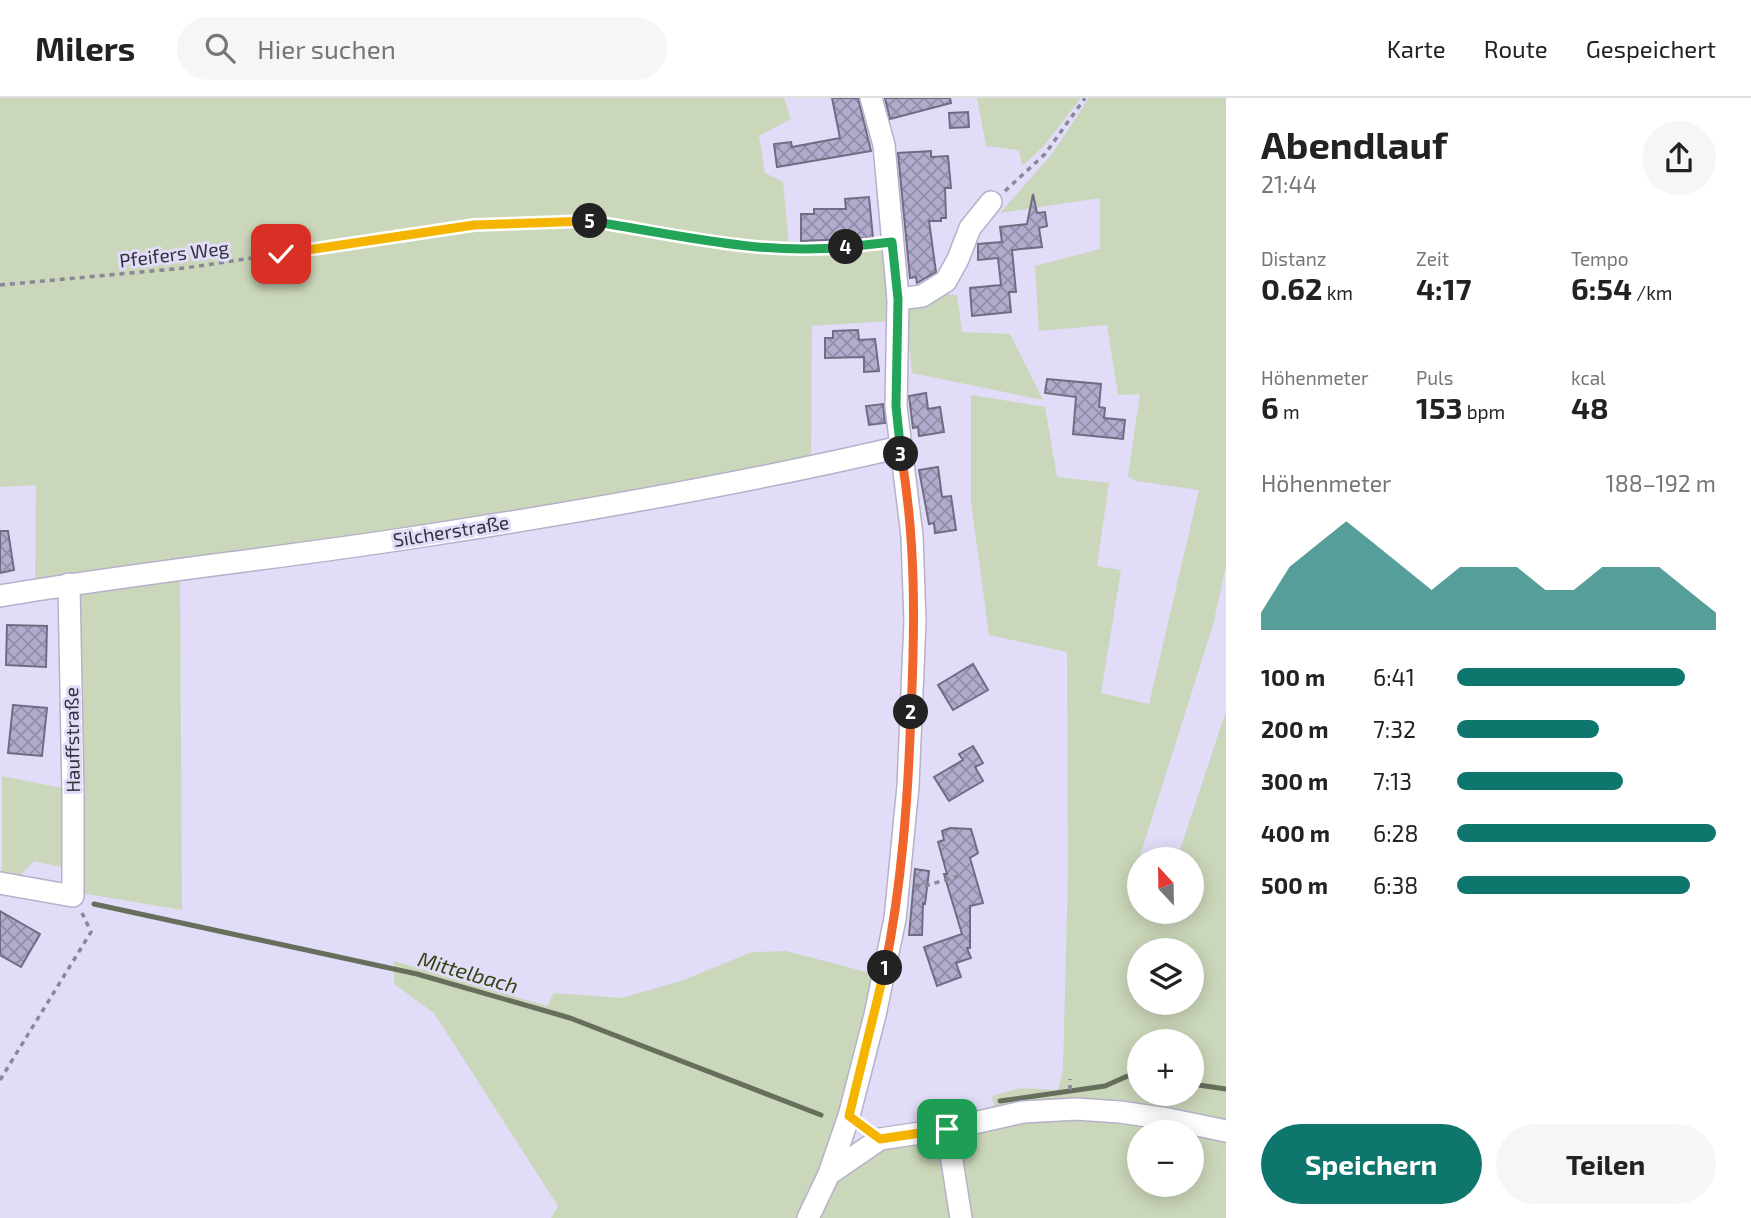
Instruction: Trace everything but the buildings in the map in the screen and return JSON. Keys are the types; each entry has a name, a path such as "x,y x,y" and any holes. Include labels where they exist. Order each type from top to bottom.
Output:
{"street":[{"path":"808,1218 829,1174 849,1116 875,1015 895,919 908,786 915,621 912,536 896,406 898,299 884,145 872,98"},
{"path":"898,299 922,296 946,281 958,260 970,228 991,202"},
{"name":"Silcherstraße","path":"0,596 69,584 410,538 784,474 900,447"},
{"name":"Hauffstraße","path":"69,584 73,895"},
{"path":"0,883 73,895"},
{"path":"829,1174 880,1139 947,1129 1023,1112 1076,1109 1150,1116 1226,1131"},
{"path":"849,1116 880,1139"},
{"path":"947,1129 961,1218"}],"path":[{"path":"991,202 1045,154 1085,98"},
{"name":"Pfeifers Weg","path":"0,285 185,268 474,225 585,221 760,247 825,249 892,242"},
{"path":"899,883 925,886 958,876"},
{"path":"0,1080 91,932 73,895"},
{"path":"1070,1079 1070,1097"}],"green space":[{"path":"0,98 784,98 791,119 759,136 765,173 783,182 789,244 805,245 808,251 885,245 888,321 812,326 811,463 509,515 35,583 36,485 0,487"},
{"path":"977,98 1081,98 1043,147 1022,166 1019,150 986,146"},
{"path":"1089,98 1226,98 1226,566 1213,625 1143,847 1127,847 1127,924 1204,924 1204,847 1181,847 1226,711 1226,1127 1204,1126 1204,1120 1127,1121 995,1112 992,1096 1021,1088 1058,1090 1063,1068 1068,873 1067,652 989,635 971,502 971,395 1045,407 1057,477 1109,483 1097,566 1121,570 1101,693 1149,704 1199,490 1136,481 1128,476 1140,394 1118,395 1107,325 1039,331 1035,266 1100,249 1100,198 1000,213 1052,154"},
{"path":"904,292 957,295 962,332 1010,334 1043,400 912,373"},
{"path":"180,576 182,910 81,893 77,592"},
{"path":"2,776 67,789 66,868 34,861 19,877 2,874"},
{"path":"786,951 878,975 845,1100 820,1175 799,1218 551,1218 558,1206 434,1013 394,984 394,961 547,1006 554,993 622,998 681,981 752,952"},
{"path":"1099,1115 1129,1120 1127,1120 1127,1197 1204,1197 1204,1132 1226,1136 1226,1218 968,1218 957,1138 986,1125 1045,1117"},
{"path":"924,1140 933,1147 944,1164 955,1218 819,1218 842,1172 881,1147"}],"waterway":[{"name":"Mittelbach","path":"94,904 417,974 570,1018 821,1115"},
{"name":"Mittelbach","path":"1000,1101 1105,1086 1127,1076"},
{"name":"Mittelbach","path":"1204,1086 1226,1089"}],"route":[{"path":"281,254 474,225 585,221 760,247 825,249 892,242 898,299 896,406 912,536 915,621 908,786 895,919 875,1015 849,1116 880,1139 947,1129"}]}
